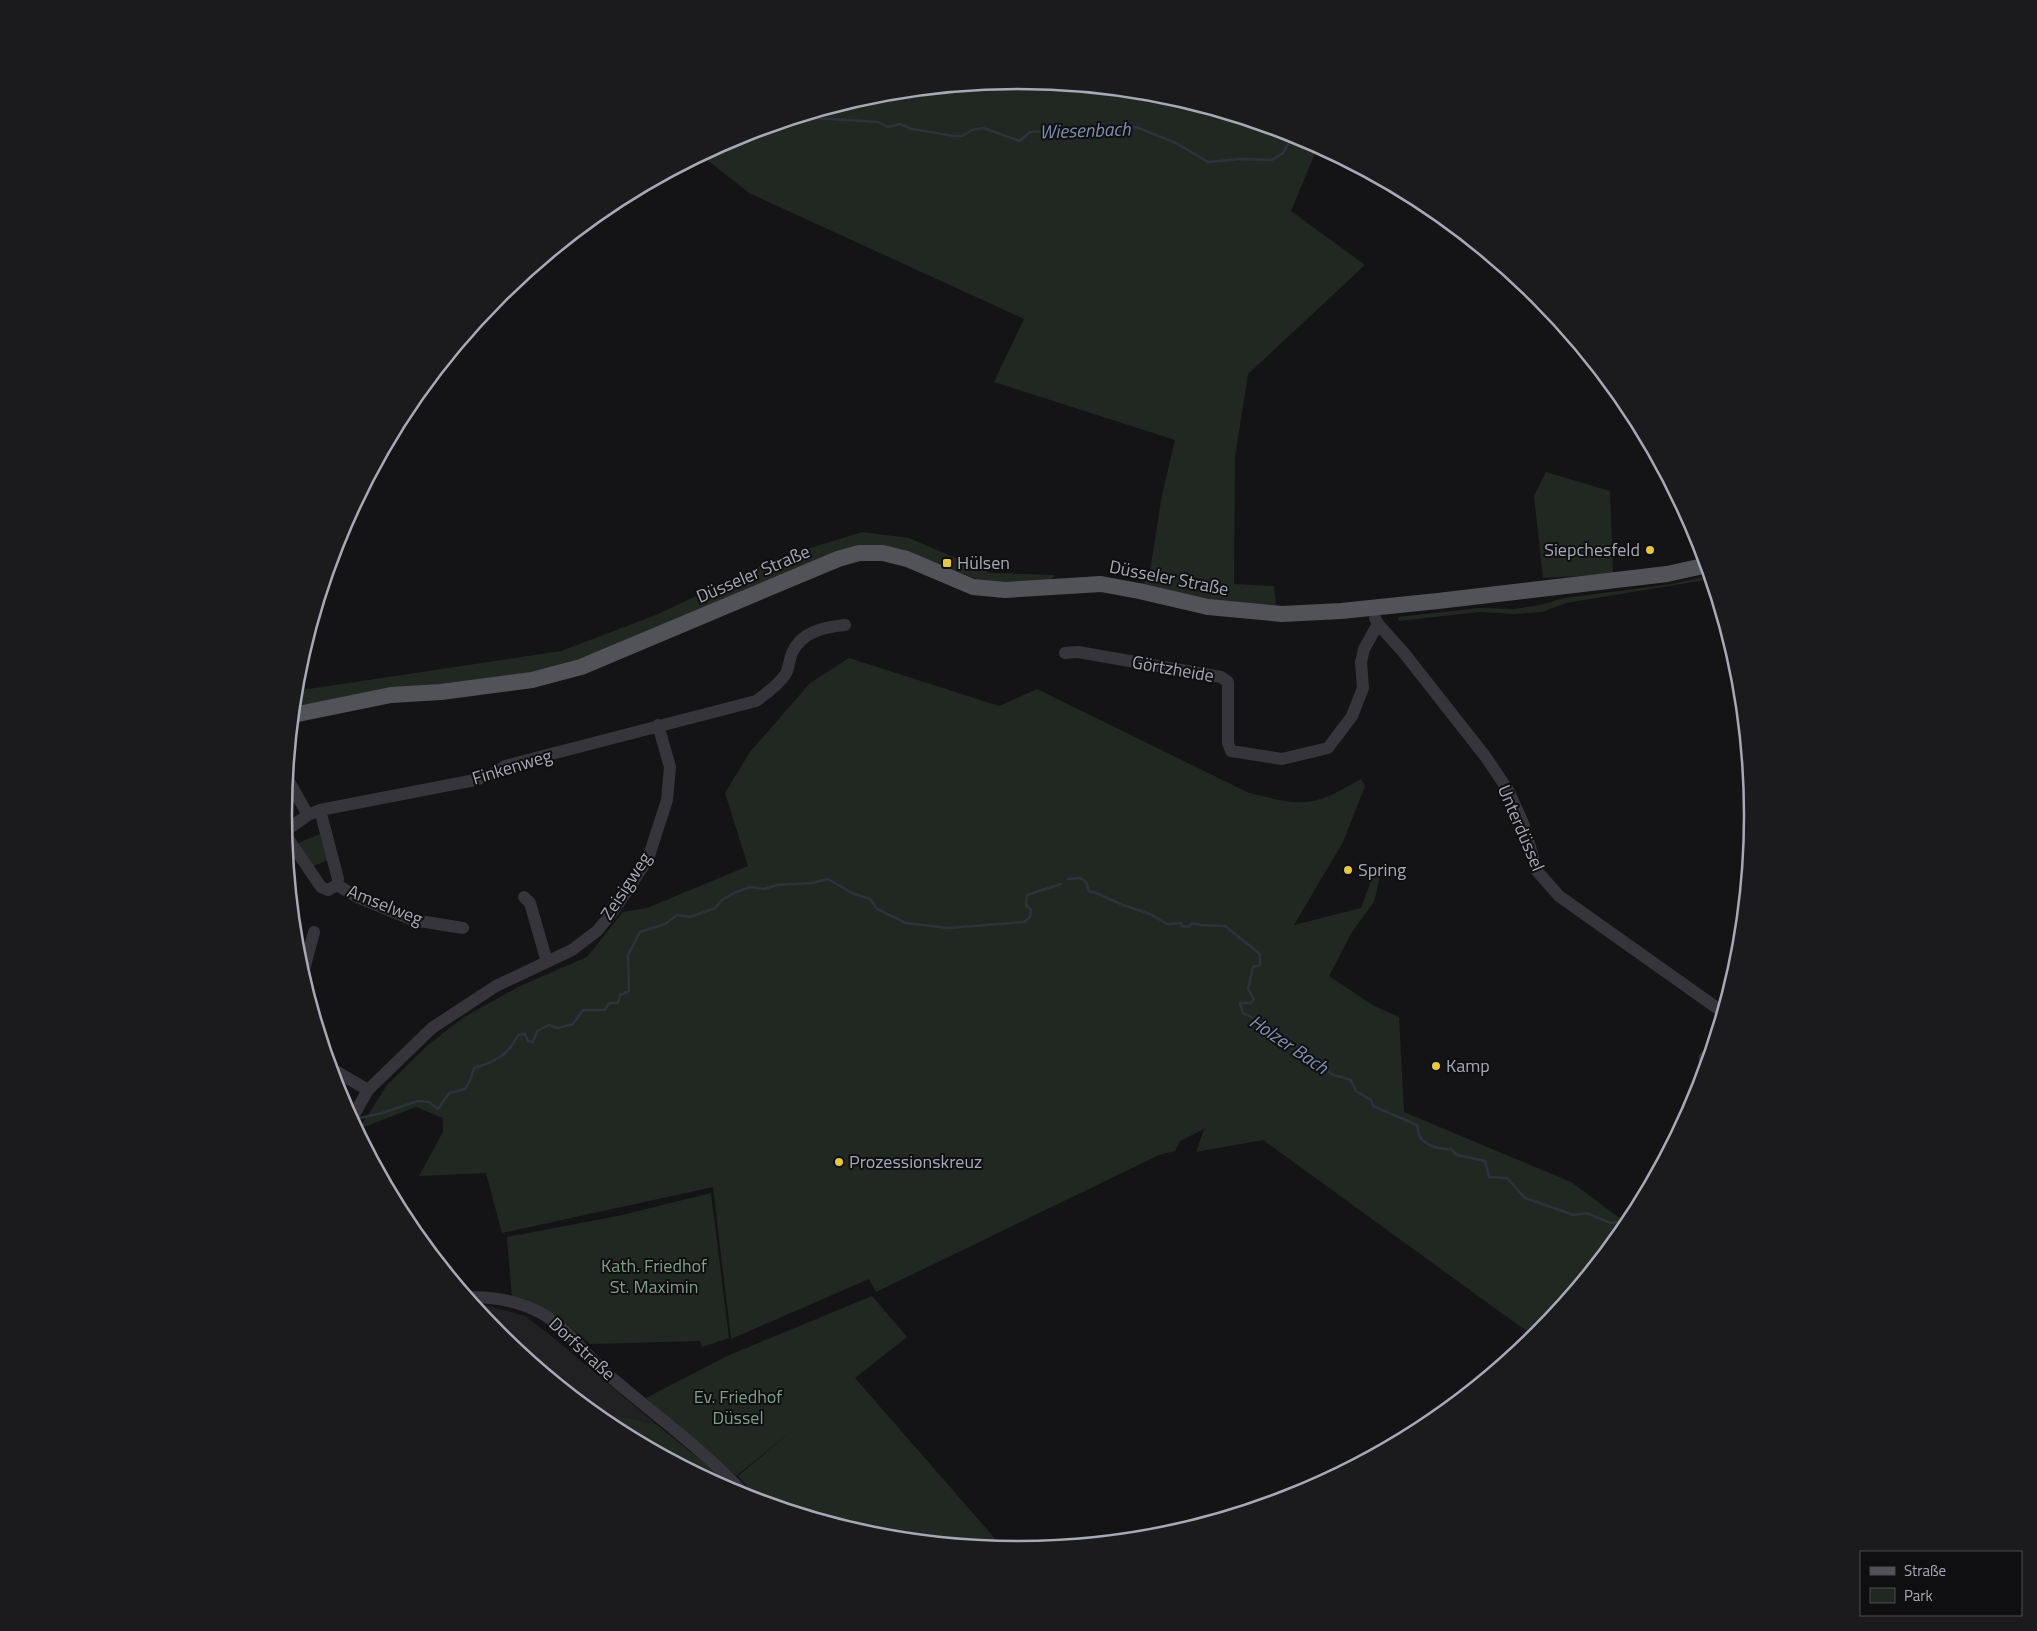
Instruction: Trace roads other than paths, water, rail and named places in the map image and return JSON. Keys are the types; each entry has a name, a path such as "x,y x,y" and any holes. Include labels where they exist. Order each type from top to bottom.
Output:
{"main road":[{"name":"Düsseler Straße","path":"299,714 391,695 441,692 532,680 581,668 838,559 859,553 897,555 966,584 1005,590 1101,584 1208,607 1282,614 1373,608 1668,574 1701,567"}],"street":[{"path":"1373,608 1378,624"},
{"name":"Görtzheide","path":"1065,652 1078,652 1221,677 1228,682 1228,743 1232,751 1282,759 1328,748 1352,716 1363,688 1361,662 1364,648 1378,624"},
{"name":"Unterdüssel","path":"1378,624 1404,653 1485,756 1508,790 1523,823 1538,871 1559,896 1719,1009"},
{"name":"Finkenweg","path":"292,828 314,812 475,780 495,773 505,766 756,701 770,692 786,674 793,651 805,636 824,627 845,625"},
{"name":"Zeisigweg","path":"368,1090 432,1028 496,986 572,950 597,931 612,913 648,859 667,800 670,767 658,725"},
{"path":"293,785 314,812 338,879 337,885"},
{"name":"Amselweg","path":"293,844 321,887 328,890 337,885 357,897 413,920 463,928"},
{"path":"524,897 530,903 547,962"},
{"path":"307,959 314,932"},
{"path":"339,1073 368,1090 355,1112"},
{"name":"Dorfstraße","path":"474,1297 494,1297 515,1302 551,1319 604,1371 708,1458 734,1484"}],"waterway":[{"name":"Wiesenbach","path":"816,118 878,122 888,127 900,124 912,129 954,136 962,136 972,130 983,128 1020,141 1030,132 1136,127 1176,143 1208,162 1241,159 1272,160 1283,153 1290,141"},
{"name":"Holzer Bach","path":"1068,879 1080,878 1086,882 1089,891 1150,914 1167,924 1181,923 1182,926 1189,927 1192,923 1225,926 1260,954 1260,965 1253,967 1248,989 1254,999 1251,1003 1240,1003 1243,1013 1257,1020 1319,1062 1331,1074 1351,1080 1356,1091 1371,1100 1373,1106 1417,1125 1420,1137 1430,1145 1451,1149 1457,1155 1485,1161 1489,1177 1507,1178 1525,1198 1574,1215 1586,1213 1611,1223 1620,1223"},
{"name":"Holzer Bach","path":"360,1118 418,1101 429,1102 438,1109 449,1093 465,1089 474,1068 501,1057 510,1048 518,1035 525,1034 528,1041 533,1042 537,1031 549,1025 558,1028 573,1024 583,1010 605,1010 609,1003 618,1003 620,995 629,991 628,955 640,932 665,924 677,915 690,917 715,908 722,900 750,887 764,889 777,885 812,883 828,879 852,893 870,899 877,909 906,923 948,928 1024,922 1030,917 1031,910 1026,905 1027,895 1061,884"},
{"path":"1700,1068 1700,1056 1707,1048"}],"place":[{"name":"Siepchesfeld","path":"1650,550"},
{"name":"Hülsen","path":"947,563"},
{"name":"Spring","path":"1348,870"},
{"name":"Kamp","path":"1436,1066"},
{"name":"Prozessionskreuz","path":"839,1162"}],"park label":[{"name":"Kath. Friedhof St. Maximin","path":"654,1276"},
{"name":"Ev. Friedhof Düssel","path":"738,1407"}]}
